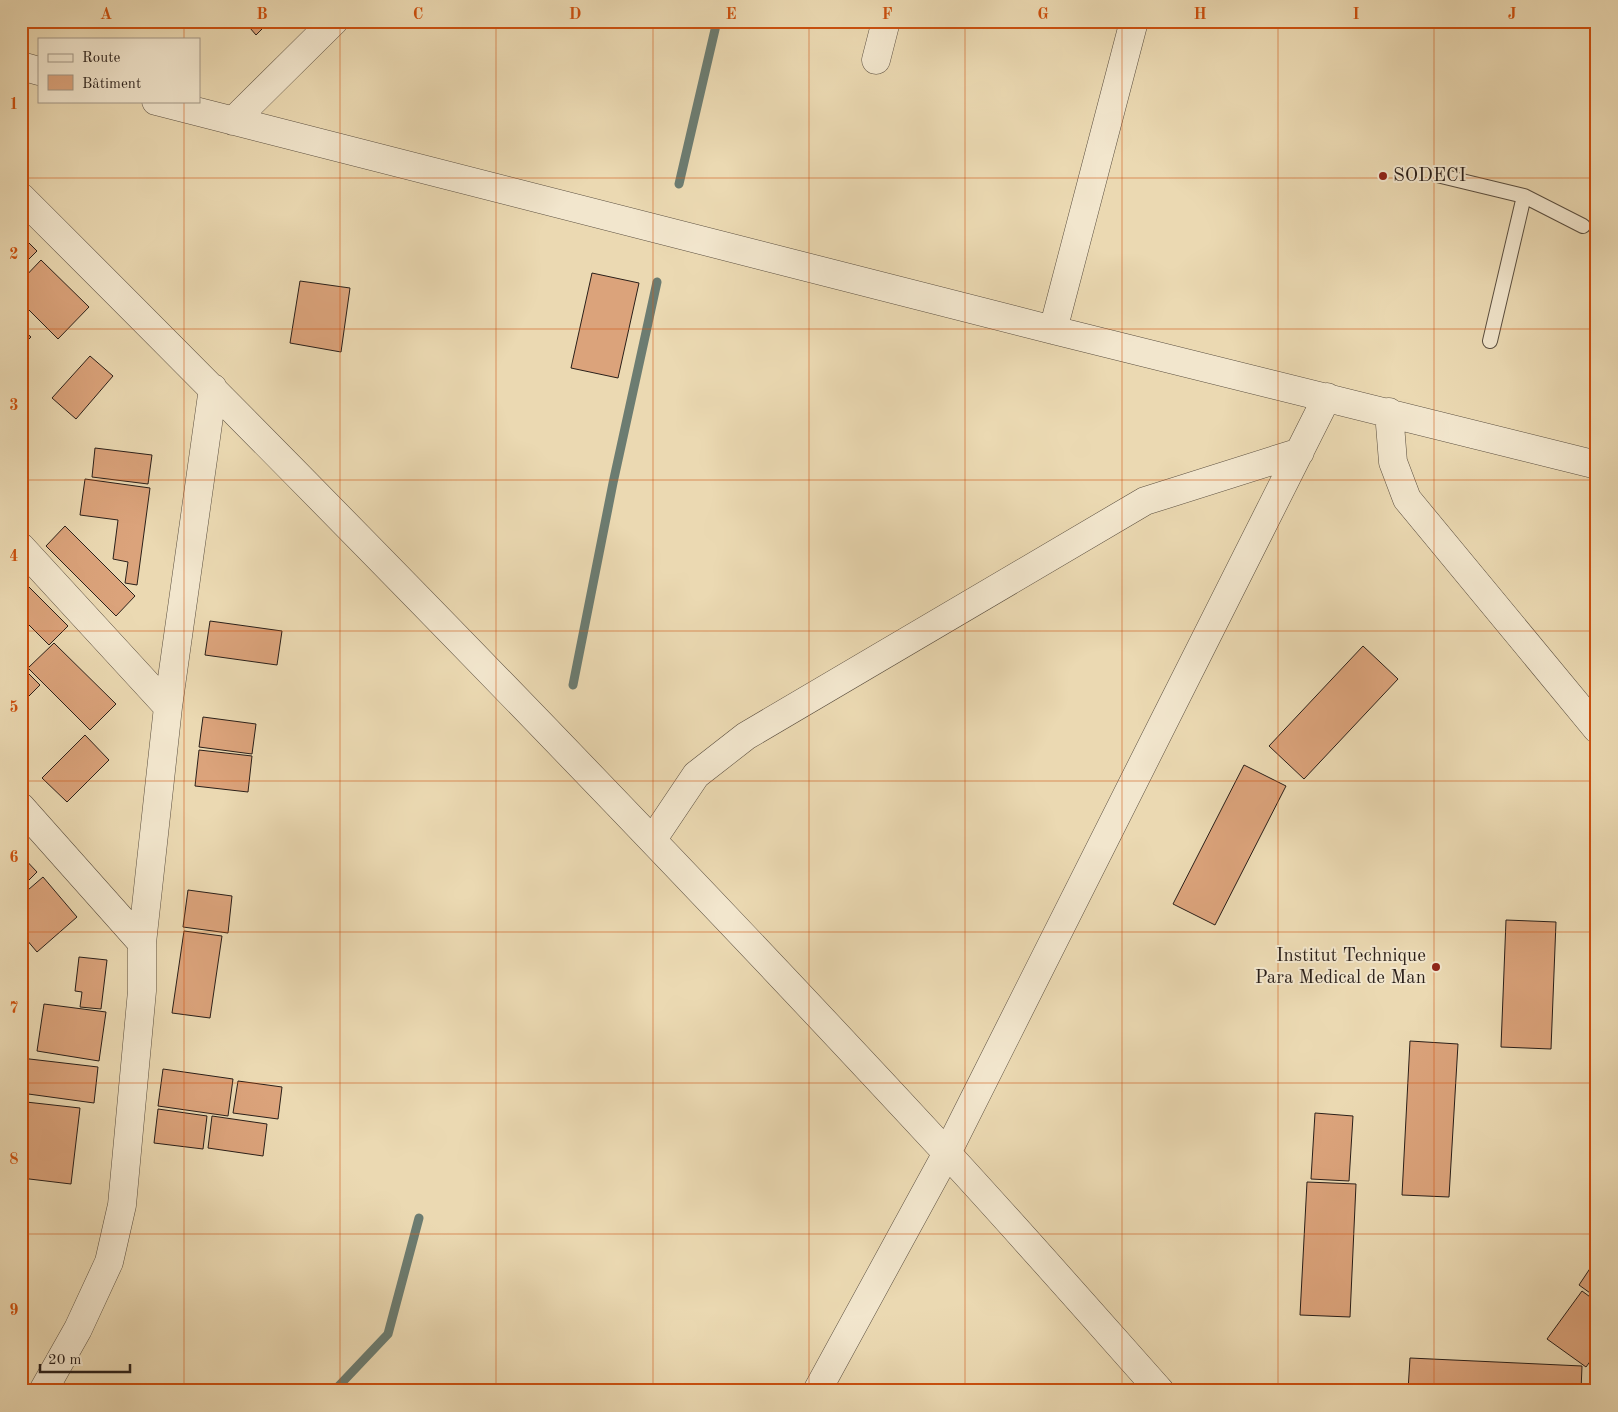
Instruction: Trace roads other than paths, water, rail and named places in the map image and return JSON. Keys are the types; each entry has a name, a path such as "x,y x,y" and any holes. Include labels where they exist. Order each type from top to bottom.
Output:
{"street":[{"path":"233,121 334,21"},
{"path":"876,60 886,21"},
{"path":"1052,330 1134,21"},
{"path":"21,66 38,71"},
{"path":"160,102 1052,330 1597,464"},
{"path":"21,197 213,388 653,839 947,1153 1160,1391"},
{"path":"43,1391 78,1329 109,1262 122,1205 142,991 142,943 168,707 213,388"},
{"path":"817,1391 947,1153 1328,397"},
{"path":"1389,412 1393,462 1407,499 1597,729"},
{"path":"653,839 696,775 746,736 1145,501 1300,452"},
{"path":"21,547 168,707"},
{"path":"21,807 142,943"}],"lane":[{"path":"1436,175 1524,196 1583,226"},
{"path":"1490,341 1524,196"}],"waterway":[{"path":"679,184 717,21"},
{"path":"573,685 613,483 657,282"},
{"path":"334,1391 388,1334 419,1218"}],"place":[{"name":"SODECI","path":"1383,176"},
{"name":"Institut Technique Para Medical de Man","path":"1436,967"}]}
